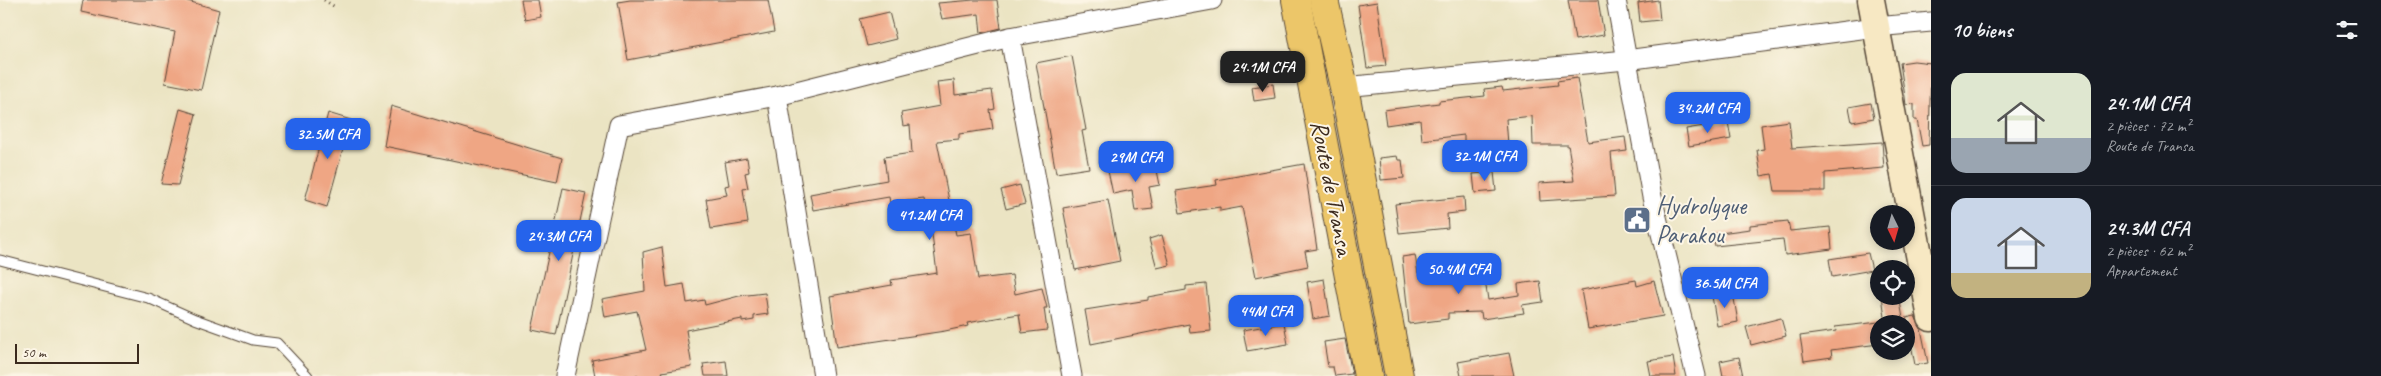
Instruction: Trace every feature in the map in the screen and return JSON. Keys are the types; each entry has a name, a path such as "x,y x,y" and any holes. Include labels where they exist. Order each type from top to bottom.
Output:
{"main road":[{"name":"Route de Transa","path":"1296,0 1368,376"},
{"name":"Route de Transa","path":"1324,0 1344,87 1399,376"}],"street":[{"path":"566,374 619,125 777,96 1010,37 1212,0"},
{"path":"1616,0 1652,197 1696,376"},
{"path":"1871,0 1925,250 1931,318"},
{"path":"1344,87 1626,60 1876,27 1931,22"},
{"path":"1010,37 1072,376"},
{"path":"777,96 823,376"}],"lane":[{"path":"0,260 148,298 196,319 253,340 277,343 308,376"}],"path":[{"path":"324,0 335,7"}],"building":[{"path":"83,0 184,0 219,10 201,90 165,83 175,32 81,12"},
{"path":"521,0 538,0 541,17 525,20"},
{"path":"630,0 768,0 774,32 628,60 618,2"},
{"path":"997,0 1001,28 981,33 979,14 942,19 938,3"},
{"path":"1568,0 1598,0 1604,35 1575,40"},
{"path":"1658,0 1660,20 1640,22 1638,3"},
{"path":"1377,2 1386,66 1367,68 1358,5"},
{"path":"889,12 896,39 867,46 860,19"},
{"path":"1072,56 1086,130 1082,131 1089,168 1056,173 1036,63"},
{"path":"1914,61 1931,63 1929,145 1922,146 1917,120 1914,120 1914,104 1906,105 1900,63"},
{"path":"1577,78 1588,142 1625,137 1627,151 1611,153 1615,196 1540,201 1539,183 1574,181 1568,145 1533,145 1532,116 1506,119 1508,144 1464,146 1464,135 1422,140 1420,120 1386,125 1384,110 1485,96 1484,89 1502,87 1503,91 1558,85 1557,81"},
{"path":"954,80 955,95 992,90 995,109 990,110 993,129 959,134 959,139 937,141 956,235 971,233 978,279 1012,275 1015,294 1042,288 1047,308 1044,308 1047,330 1022,333 1019,314 967,323 968,326 945,331 837,347 830,296 892,285 891,280 937,273 928,205 925,205 924,199 890,203 889,197 813,210 810,194 887,180 884,157 912,153 910,125 903,126 901,113 940,106 937,82"},
{"path":"1273,84 1275,98 1254,101 1252,87"},
{"path":"1871,103 1874,118 1852,122 1849,107"},
{"path":"391,106 562,158 557,182 384,146"},
{"path":"180,109 196,114 178,185 161,184"},
{"path":"328,113 351,120 327,207 305,200"},
{"path":"1789,121 1792,148 1882,142 1884,168 1825,173 1825,191 1775,191 1772,174 1761,176 1757,150 1764,149 1761,125"},
{"path":"1728,122 1731,139 1689,146 1686,129"},
{"path":"1397,156 1398,160 1402,160 1404,178 1381,180 1379,158"},
{"path":"747,158 749,172 745,173 748,188 743,189 748,223 711,229 706,199 727,195 725,186 729,185 725,162"},
{"path":"1155,161 1160,185 1149,187 1153,209 1135,211 1132,190 1113,194 1108,171"},
{"path":"1304,164 1317,249 1305,251 1308,266 1256,277 1242,207 1220,211 1220,207 1180,213 1176,191 1217,185 1216,180"},
{"path":"1494,172 1496,191 1475,193 1473,174"},
{"path":"1020,185 1025,204 1006,209 1001,190"},
{"path":"563,188 586,193 556,335 532,330"},
{"path":"1464,197 1465,212 1447,214 1448,228 1399,233 1395,204"},
{"path":"1108,200 1120,261 1075,270 1063,208"},
{"path":"1788,221 1790,231 1830,227 1832,249 1785,255 1783,239 1715,246 1713,234 1750,229 1750,225"},
{"path":"1162,235 1170,265 1157,268 1149,239"},
{"path":"662,247 667,287 684,284 687,303 704,300 705,305 739,296 765,293 768,314 754,316 754,320 742,322 742,319 686,330 692,367 662,372 663,374 653,376 595,376 592,360 646,350 637,311 605,317 602,299 645,291 643,252"},
{"path":"1868,253 1870,270 1832,277 1829,259"},
{"path":"1415,255 1418,273 1443,270 1444,278 1484,273 1488,300 1519,295 1518,284 1540,281 1543,302 1522,305 1524,313 1482,319 1481,312 1448,313 1448,319 1409,324 1402,257"},
{"path":"1324,279 1330,316 1313,319 1307,282"},
{"path":"1636,280 1637,286 1654,281 1663,316 1588,329 1581,290"},
{"path":"1206,284 1211,331 1190,333 1189,324 1091,344 1085,310 1148,300 1148,297 1186,290 1186,286"},
{"path":"1733,293 1738,322 1717,326 1712,296"},
{"path":"1883,305 1901,305 1902,315 1885,315"},
{"path":"1915,316 1921,329 1928,363 1915,365"},
{"path":"1781,318 1786,336 1751,345 1746,327"},
{"path":"1284,323 1288,344 1247,351 1243,330"},
{"path":"1870,323 1870,345 1831,350 1832,357 1804,361 1800,336 1836,331 1835,327"},
{"path":"1345,339 1352,374 1335,376 1333,367 1328,367 1324,342"},
{"path":"1509,353 1514,376 1461,376 1458,362"},
{"path":"1673,357 1676,376 1651,376 1648,361"},
{"path":"1739,357 1743,376 1723,376 1720,361"},
{"path":"726,361 728,376 705,376 703,364"}],"place":[{"name":"Hydrolyque Parakou","path":"1637,220"}]}
